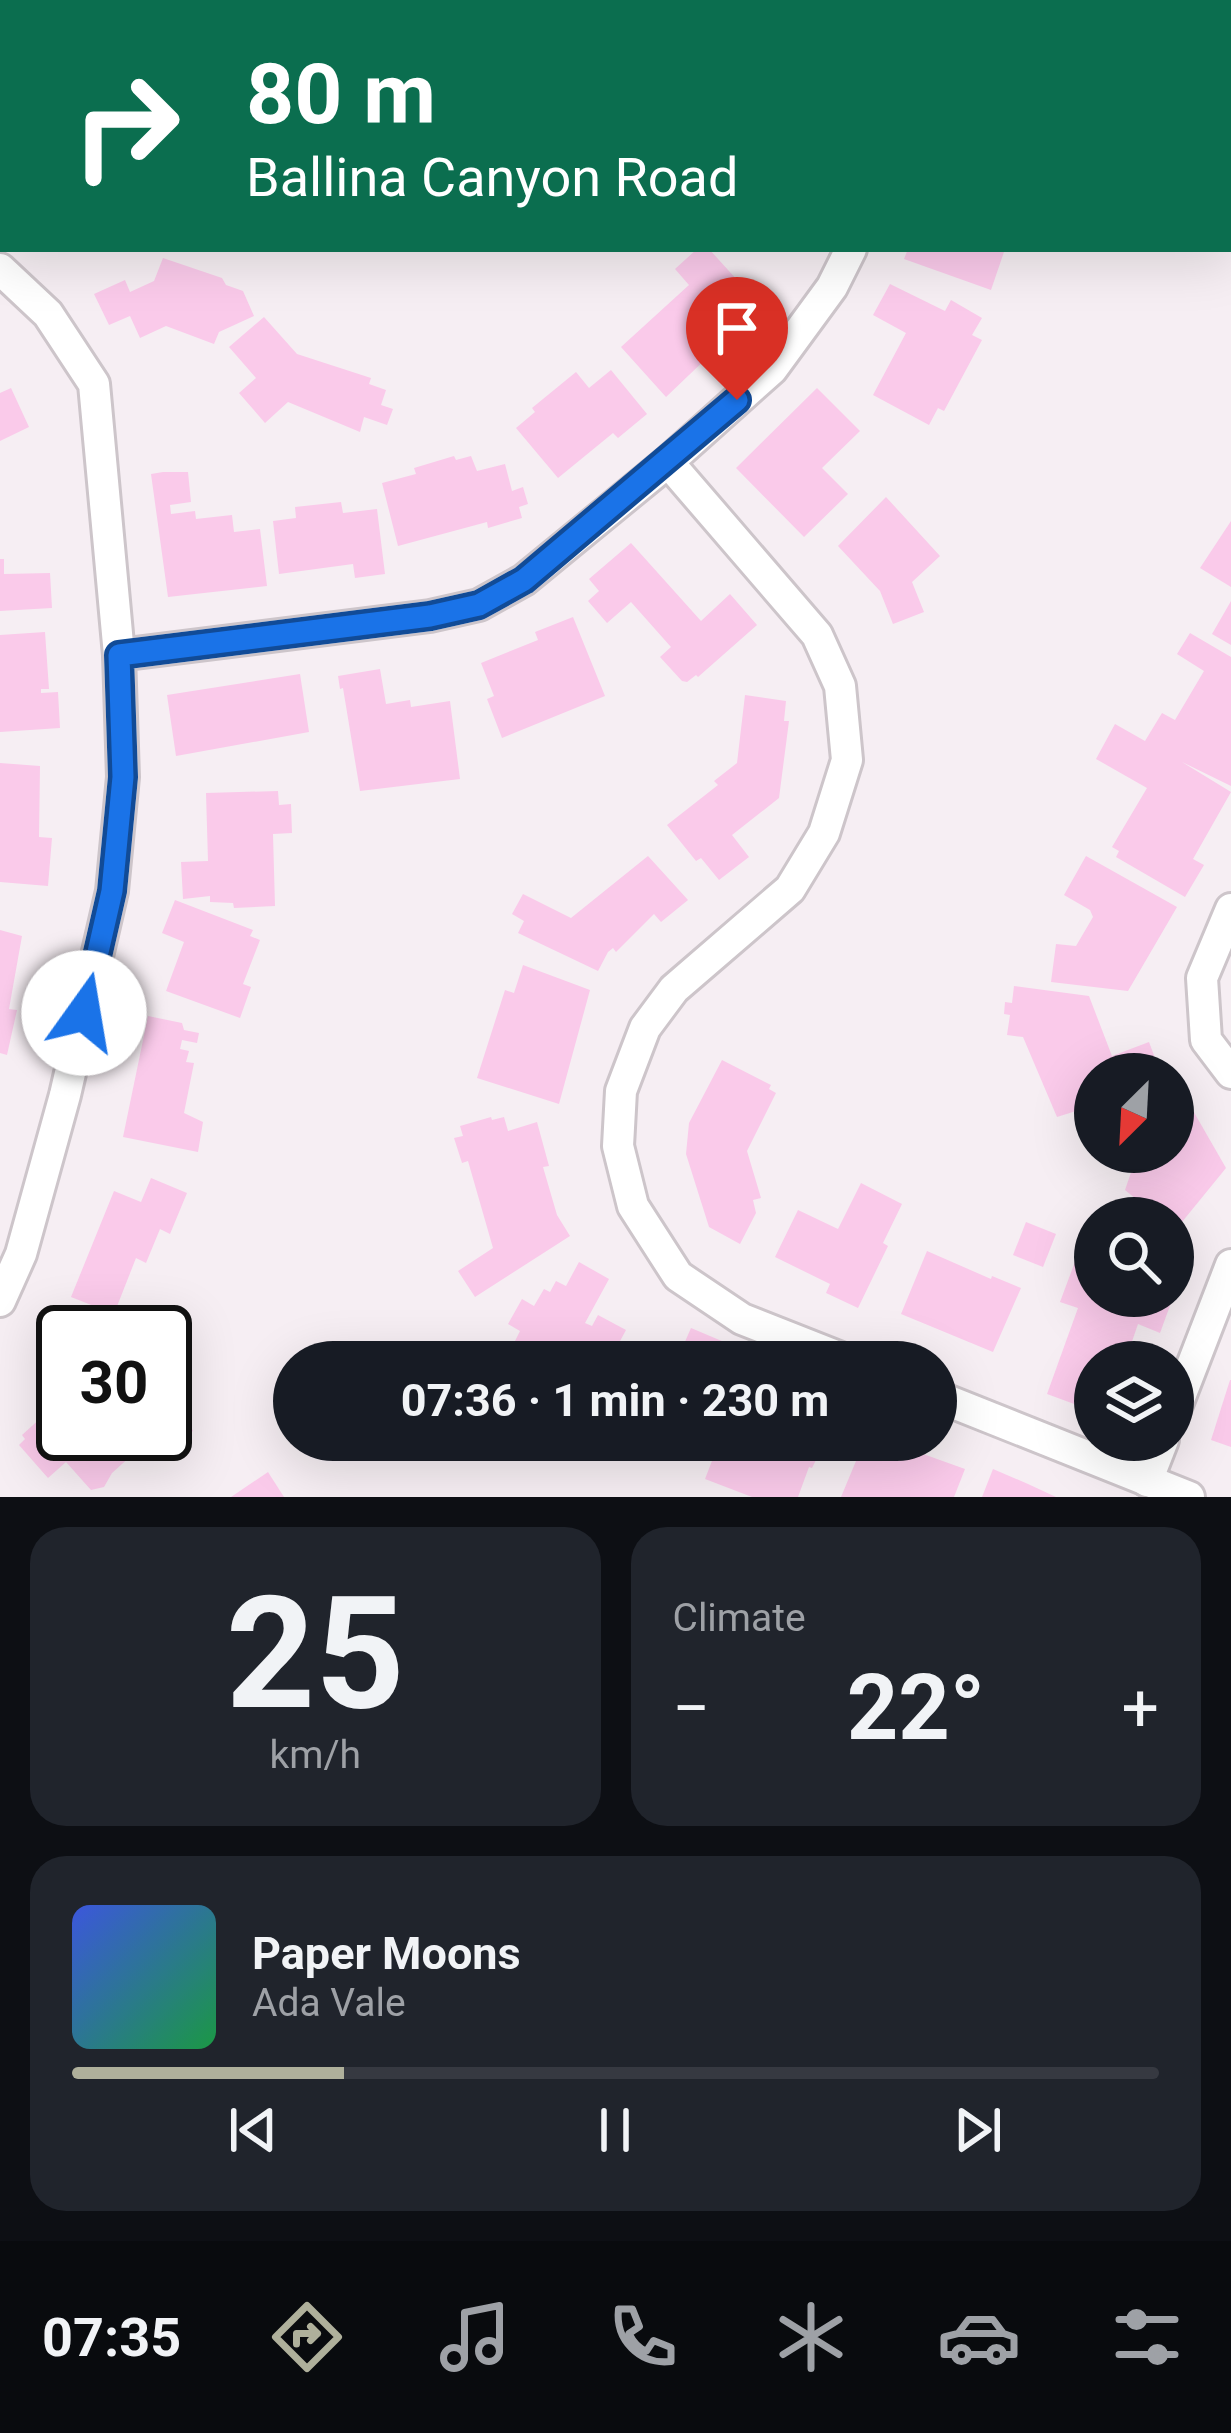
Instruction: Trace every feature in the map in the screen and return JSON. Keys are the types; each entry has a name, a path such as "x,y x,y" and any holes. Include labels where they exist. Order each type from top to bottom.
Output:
{"street":[{"path":"1110,0 1193,0"},
{"path":"119,655 430,616 479,605 524,580 772,369 832,287 850,252"},
{"path":"0,269 48,314 94,384 119,655 123,777 112,891 65,1095 21,1254 0,1301"},
{"path":"668,462 817,635 840,686 847,760 824,832 790,889 674,989 645,1028 620,1091 618,1146 633,1206 679,1276 742,1319 797,1341"},
{"path":"1231,909 1202,978 1206,1040 1231,1073"},
{"path":"1194,1360 1231,1265"},
{"path":"957,1404 1189,1497"},
{"path":"1147,1481 1155,1461"}],"building":[{"path":"694,252 712,252 738,281 735,283 761,302 738,333 666,397 621,347 689,285 675,269"},
{"path":"907,252 1004,252 991,290 904,259"},
{"path":"163,258 222,278 226,285 243,291 254,316 219,332 214,344 166,326 140,338 130,316 109,325 94,294 125,280 130,292 154,281"},
{"path":"890,284 945,311 951,300 982,318 972,335 982,340 944,411 938,408 929,425 873,395 906,333 873,315"},
{"path":"264,317 297,354 371,378 369,384 386,390 381,405 393,409 387,425 364,417 360,432 288,402 265,423 239,393 256,378 229,347"},
{"path":"611,370 647,414 618,438 613,433 558,478 516,428 535,412 532,408 576,372 589,388"},
{"path":"11,388 29,427 0,441 0,393"},
{"path":"817,388 860,431 822,468 848,494 804,537 736,468"},
{"path":"454,456 456,460 471,456 477,471 505,464 512,491 523,487 528,504 519,507 522,518 488,528 487,522 398,546 382,483"},
{"path":"188,472 191,502 170,505 171,514 195,511 196,519 232,515 234,532 260,529 267,586 168,597 151,474"},
{"path":"886,497 940,556 912,582 924,612 893,624 880,591 838,546"},
{"path":"341,502 343,513 377,509 385,574 355,578 353,564 279,574 273,521 296,518 295,507"},
{"path":"1231,521 1231,587 1200,568"},
{"path":"631,543 701,621 730,594 757,625 698,677 682,681 660,657 671,647 631,602 607,623 588,601 599,591 589,579"},
{"path":"0,559 4,559 4,574 50,573 52,608 0,611"},
{"path":"1231,601 1231,645 1212,634"},
{"path":"573,617 605,696 502,738 487,699 494,696 481,663 538,640 535,632"},
{"path":"45,632 49,689 41,693 58,692 60,728 0,732 0,635"},
{"path":"1190,633 1231,657 1231,786 1182,762 1231,792 1193,859 1204,865 1185,897 1116,857 1119,851 1112,847 1147,788 1096,759 1115,724 1145,741 1162,713 1175,720 1204,671 1177,654"},
{"path":"380,669 386,704 410,700 411,707 450,701 460,779 360,791 338,676"},
{"path":"300,674 309,732 176,756 167,695"},
{"path":"745,695 786,701 784,721 789,721 779,798 732,835 749,857 719,880 701,858 696,861 667,825 718,785 714,781 737,763"},
{"path":"0,763 40,766 39,837 52,838 48,886 0,882"},
{"path":"278,791 279,805 291,804 292,833 273,834 275,906 234,908 233,903 210,902 210,896 183,899 181,862 208,861 206,793"},
{"path":"648,856 688,900 661,922 654,914 616,952 613,948 608,952 598,971 518,933 524,921 512,914 523,894 571,918"},
{"path":"1086,856 1177,907 1128,991 1051,982 1056,944 1076,946 1093,917 1090,910 1064,895"},
{"path":"175,900 253,930 250,936 260,940 243,984 251,987 240,1018 166,991 184,942 162,933"},
{"path":"0,930 22,936 9,1009 17,1010 7,1055 0,1053"},
{"path":"523,965 590,990 559,1104 477,1078 505,990 514,993"},
{"path":"1014,986 1089,996 1111,1053 1074,1053 1074,1112 1057,1117 1023,1037 1007,1035 1010,1015 1004,1014 1005,1002 1012,1003"},
{"path":"148,1016 182,1023 184,1030 199,1033 197,1043 182,1040 180,1049 189,1051 186,1062 194,1063 184,1113 203,1122 198,1152 123,1137"},
{"path":"1149,1042 1153,1053 1120,1053"},
{"path":"722,1060 771,1085 769,1089 776,1093 747,1151 761,1198 753,1200 756,1213 740,1244 709,1227 686,1154 689,1123"},
{"path":"1194,1112 1226,1168 1194,1207 1194,1197 1134,1197 1125,1190 1131,1173 1194,1173"},
{"path":"504,1117 508,1131 537,1122 549,1166 543,1167 557,1215 570,1236 475,1297 458,1271 493,1248 468,1161 462,1163 454,1138 463,1136 460,1126"},
{"path":"151,1178 187,1193 170,1234 160,1229 146,1263 136,1258 118,1305 91,1305 71,1297 114,1191 141,1202"},
{"path":"861,1183 902,1204 858,1308 826,1293 830,1284 775,1257 798,1210 838,1229"},
{"path":"1026,1222 1056,1234 1043,1267 1013,1255"},
{"path":"927,1251 1021,1288 993,1352 901,1314"},
{"path":"579,1262 609,1279 585,1323 592,1326 598,1315 626,1330 620,1341 515,1341 520,1331 508,1324 522,1299 534,1306 544,1289 550,1292 556,1281 566,1286"},
{"path":"1074,1264 1074,1307 1060,1302"},
{"path":"1075,1317 1166,1317 1160,1333 1138,1324 1132,1341 1074,1341 1074,1404 1047,1394"},
{"path":"691,1328 722,1341 685,1341"},
{"path":"1231,1380 1231,1447 1211,1440"},
{"path":"36,1422 36,1461 125,1461 104,1487 91,1490 66,1462 48,1478 19,1445 25,1439 22,1435"},
{"path":"712,1461 816,1461 798,1497 752,1497 705,1479"},
{"path":"856,1461 943,1461 965,1469 954,1497 841,1497"},
{"path":"993,1469 1028,1484 1056,1497 982,1497"},
{"path":"268,1472 284,1497 231,1497"}],"route":[{"path":"84,1013 112,891 123,777 119,655 430,616 479,605 524,580 737,400"}]}
